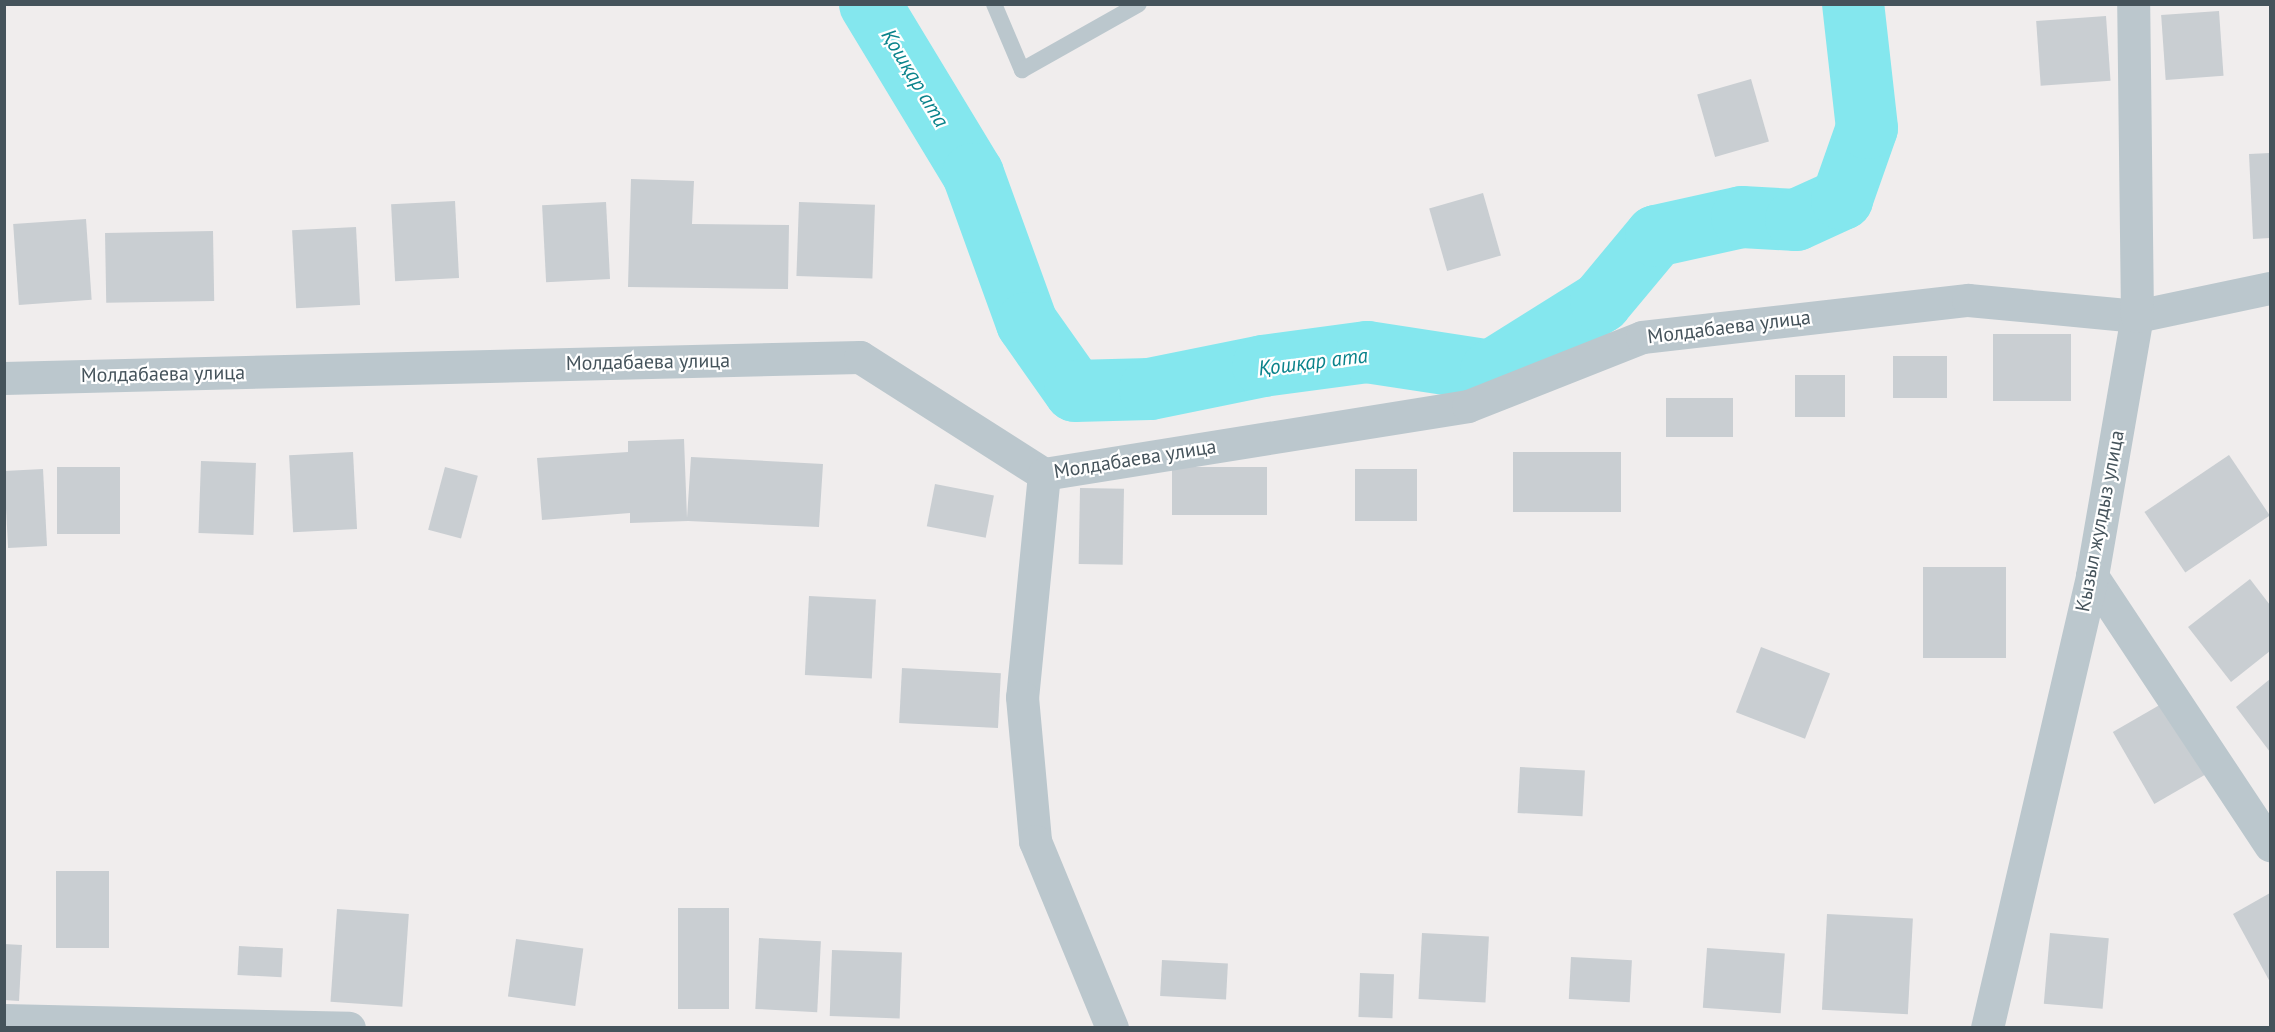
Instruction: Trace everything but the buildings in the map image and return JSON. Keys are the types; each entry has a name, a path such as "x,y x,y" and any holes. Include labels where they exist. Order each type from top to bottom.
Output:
{"street":[{"name":"Кызыл жулдыз улица","path":"1987,1028 2092,576 2137,316 2133,4"},
{"name":"Молдабаева улица","path":"4,378 860,357 1044,474 1468,406 1642,337 1968,300 2137,316 2271,288"},
{"path":"1044,474 1022,697 1035,841 1112,1028"},
{"path":"2092,576 2271,845"},
{"path":"4,1020 349,1028"}],"lane":[{"path":"994,4 1022,70 1139,4"}],"waterway":[{"name":"Қошқар ата","path":"870,4 973,174 1027,323 1075,391 1150,389 1263,366 1367,352 1491,371 1601,302 1656,236 1742,217 1796,220 1842,199 1867,128 1853,4"}]}
